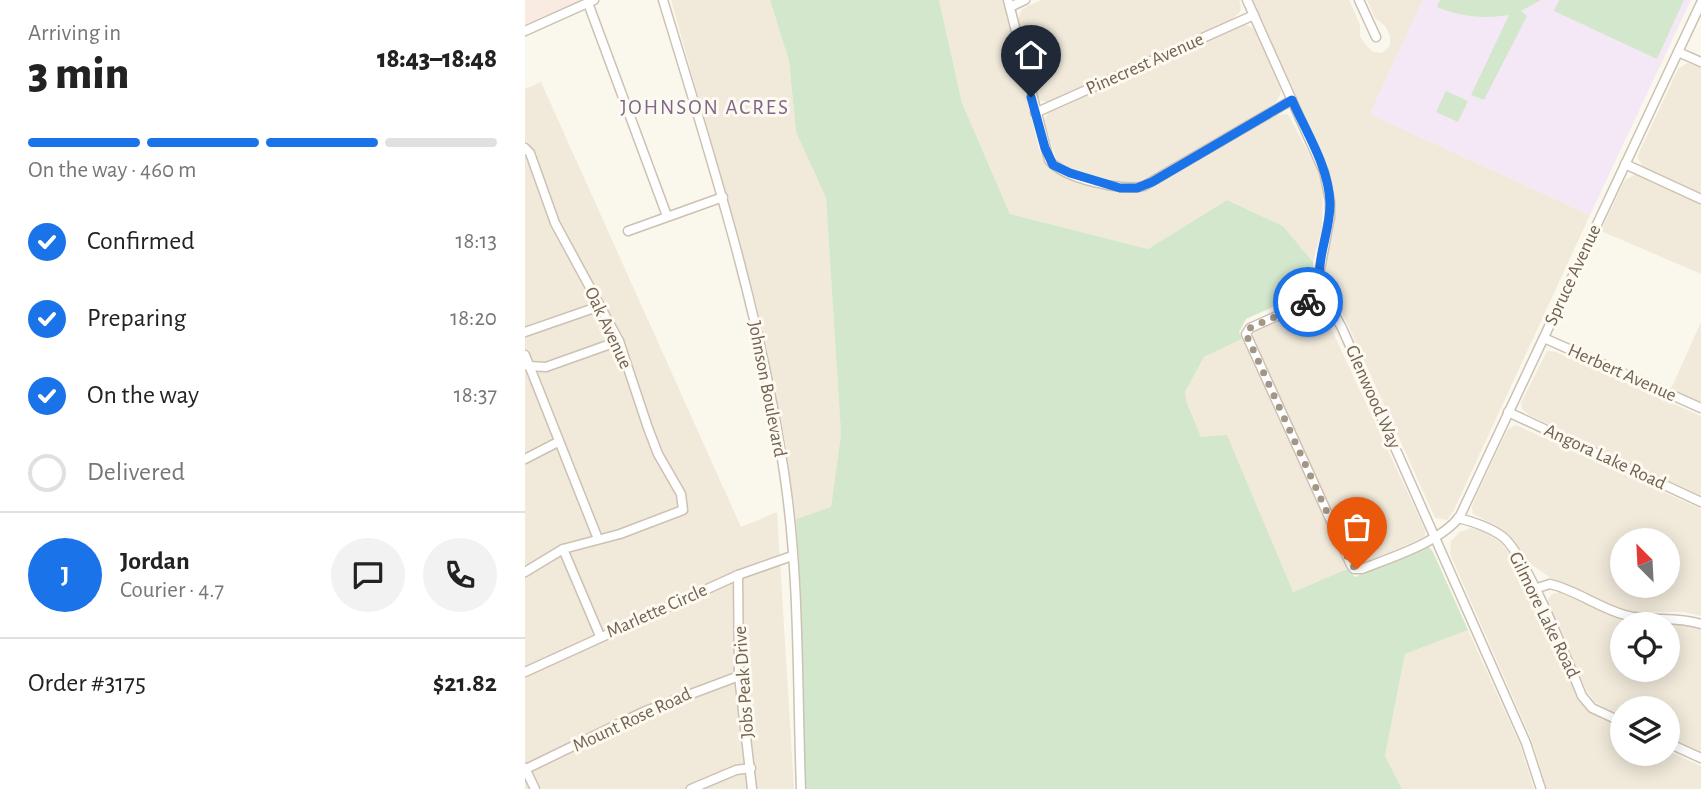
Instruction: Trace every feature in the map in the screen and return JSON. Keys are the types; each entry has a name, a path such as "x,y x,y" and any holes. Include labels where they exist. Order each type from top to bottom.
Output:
{"street":[{"name":"Johnson Boulevard","path":"663,0 723,197 759,343 784,470 792,556 801,789"},
{"path":"1025,0 1009,3 1035,113 1053,165 1070,173 1128,189 1152,182 1292,100"},
{"name":"Glenwood Way","path":"1247,0 1324,172 1328,187 1330,217 1319,275 1324,295 1335,312 1526,743 1541,789"},
{"path":"1359,0 1376,37"},
{"path":"525,32 591,1 667,216"},
{"name":"Spruce Avenue","path":"1324,295 1247,331 1351,565 1357,569 1435,537 1449,529 1458,518 1701,3"},
{"name":"Pinecrest Avenue","path":"1035,113 1254,15"},
{"path":"1678,52 1701,62"},
{"name":"Oak Avenue","path":"525,148 530,153 555,223 618,341 647,428 658,454 681,494 684,510 598,539"},
{"path":"1625,164 1701,200"},
{"path":"628,230 723,197"},
{"path":"525,332 600,306"},
{"name":"Herbert Avenue","path":"1543,338 1701,408"},
{"path":"528,366 546,367 618,341"},
{"path":"525,355 598,539 563,549 525,572"},
{"name":"Angora Lake Road","path":"1508,412 1701,502"},
{"path":"525,459 558,442"},
{"name":"Gilmore Lake Road","path":"1458,518 1482,525 1502,536 1517,553 1586,702 1610,716"},
{"path":"563,549 600,636"},
{"name":"Marlette Circle","path":"525,672 738,575 792,556"},
{"name":"Jobs Peak Drive","path":"738,575 739,676 752,789"},
{"path":"1534,589 1550,584 1624,615 1676,618 1701,624"},
{"name":"Mount Rose Road","path":"525,769 643,712 739,676"},
{"path":"1680,748 1701,758"},
{"path":"691,789 736,770 751,768"},
{"path":"525,769 535,789"}],"shaded area":[{"path":"525,0 582,0 525,25"},
{"path":"671,0 770,0 789,61 796,132 826,198 841,434 831,507 796,519 786,445 756,302"},
{"path":"939,0 1003,0 1039,149 1050,169 1064,176 1115,192 1144,191 1275,115 1288,114 1317,169 1323,188 1322,229 1313,262 1283,226 1227,200 1148,249 1010,214 962,103"},
{"path":"1041,0 1239,0 1241,5 1240,12 1232,19 1049,102 1041,101 1037,97 1018,19 1022,9"},
{"path":"1253,0 1349,0 1360,25 1360,36 1373,52 1382,53 1390,46 1390,36 1385,26 1375,18 1367,0 1423,0 1370,114 1590,215 1447,520 1435,518 1345,318 1328,290 1324,276 1335,221 1331,178"},
{"path":"1423,0 1691,0 1590,215 1370,114"},
{"path":"1245,24 1254,29 1279,83 1281,92 1277,101 1267,109 1150,179 1121,183 1064,167 1056,159 1044,120 1048,113"},
{"path":"1687,63 1701,67 1701,195 1643,167 1637,157 1678,69"},
{"path":"541,82 741,527 777,512 794,789 525,789 525,89"},
{"path":"1637,173 1701,203 1701,274 1601,231 1624,181"},
{"path":"1316,304 1323,311 1425,530 1425,536 1420,539 1362,564 1353,558 1252,339 1255,332"},
{"path":"1701,322 1701,403 1671,389"},
{"path":"1242,339 1347,569 1293,592 1201,437 1187,403 1185,392 1204,357"},
{"path":"1547,351 1556,352 1701,416 1701,496 1529,415 1522,409 1521,403"},
{"path":"1516,425 1701,509 1701,616 1684,612 1636,612 1618,608 1552,579 1529,563 1498,527 1473,514 1472,507 1508,429"},
{"path":"1471,528 1485,532 1501,543 1513,558 1579,699 1588,711 1610,723 1610,766 1680,766 1680,756 1701,766 1701,789 1547,789 1532,741 1450,554 1451,541 1460,532"},
{"path":"1560,592 1610,615 1610,682 1680,682 1680,624 1701,628 1701,753 1680,743 1680,696 1610,696 1610,710 1595,702 1587,691 1548,609 1547,601 1552,594"},
{"path":"1468,630 1520,745 1534,789 1402,789 1385,756 1405,654"}],"green space":[{"path":"770,0 939,0 962,103 1010,214 1148,249 1227,200 1283,226 1313,262 1313,289 1246,319 1239,332 1242,339 1204,357 1185,392 1201,437 1227,435 1293,592 1347,569 1355,577 1423,548 1429,547 1433,552 1468,630 1405,654 1385,756 1402,789 805,789 801,595 796,519 831,507 841,434 826,198 796,132 789,61"},
{"path":"1440,0 1541,0 1521,11 1527,16 1484,100 1471,95 1509,15 1464,15 1437,7"},
{"path":"1559,0 1684,0 1657,59 1554,11"},
{"path":"1446,91 1468,101 1458,122 1436,112"}],"way so far":[{"path":"1308,302 1250,328 1246,334 1351,565 1357,569"}],"district":[{"name":"JOHNSON ACRES","path":"705,107"}],"route":[{"path":"1031,97 1045,148 1053,165 1112,187 1128,189 1145,186 1292,100 1324,172 1330,201 1328,232 1319,275 1324,295 1308,302"}]}
